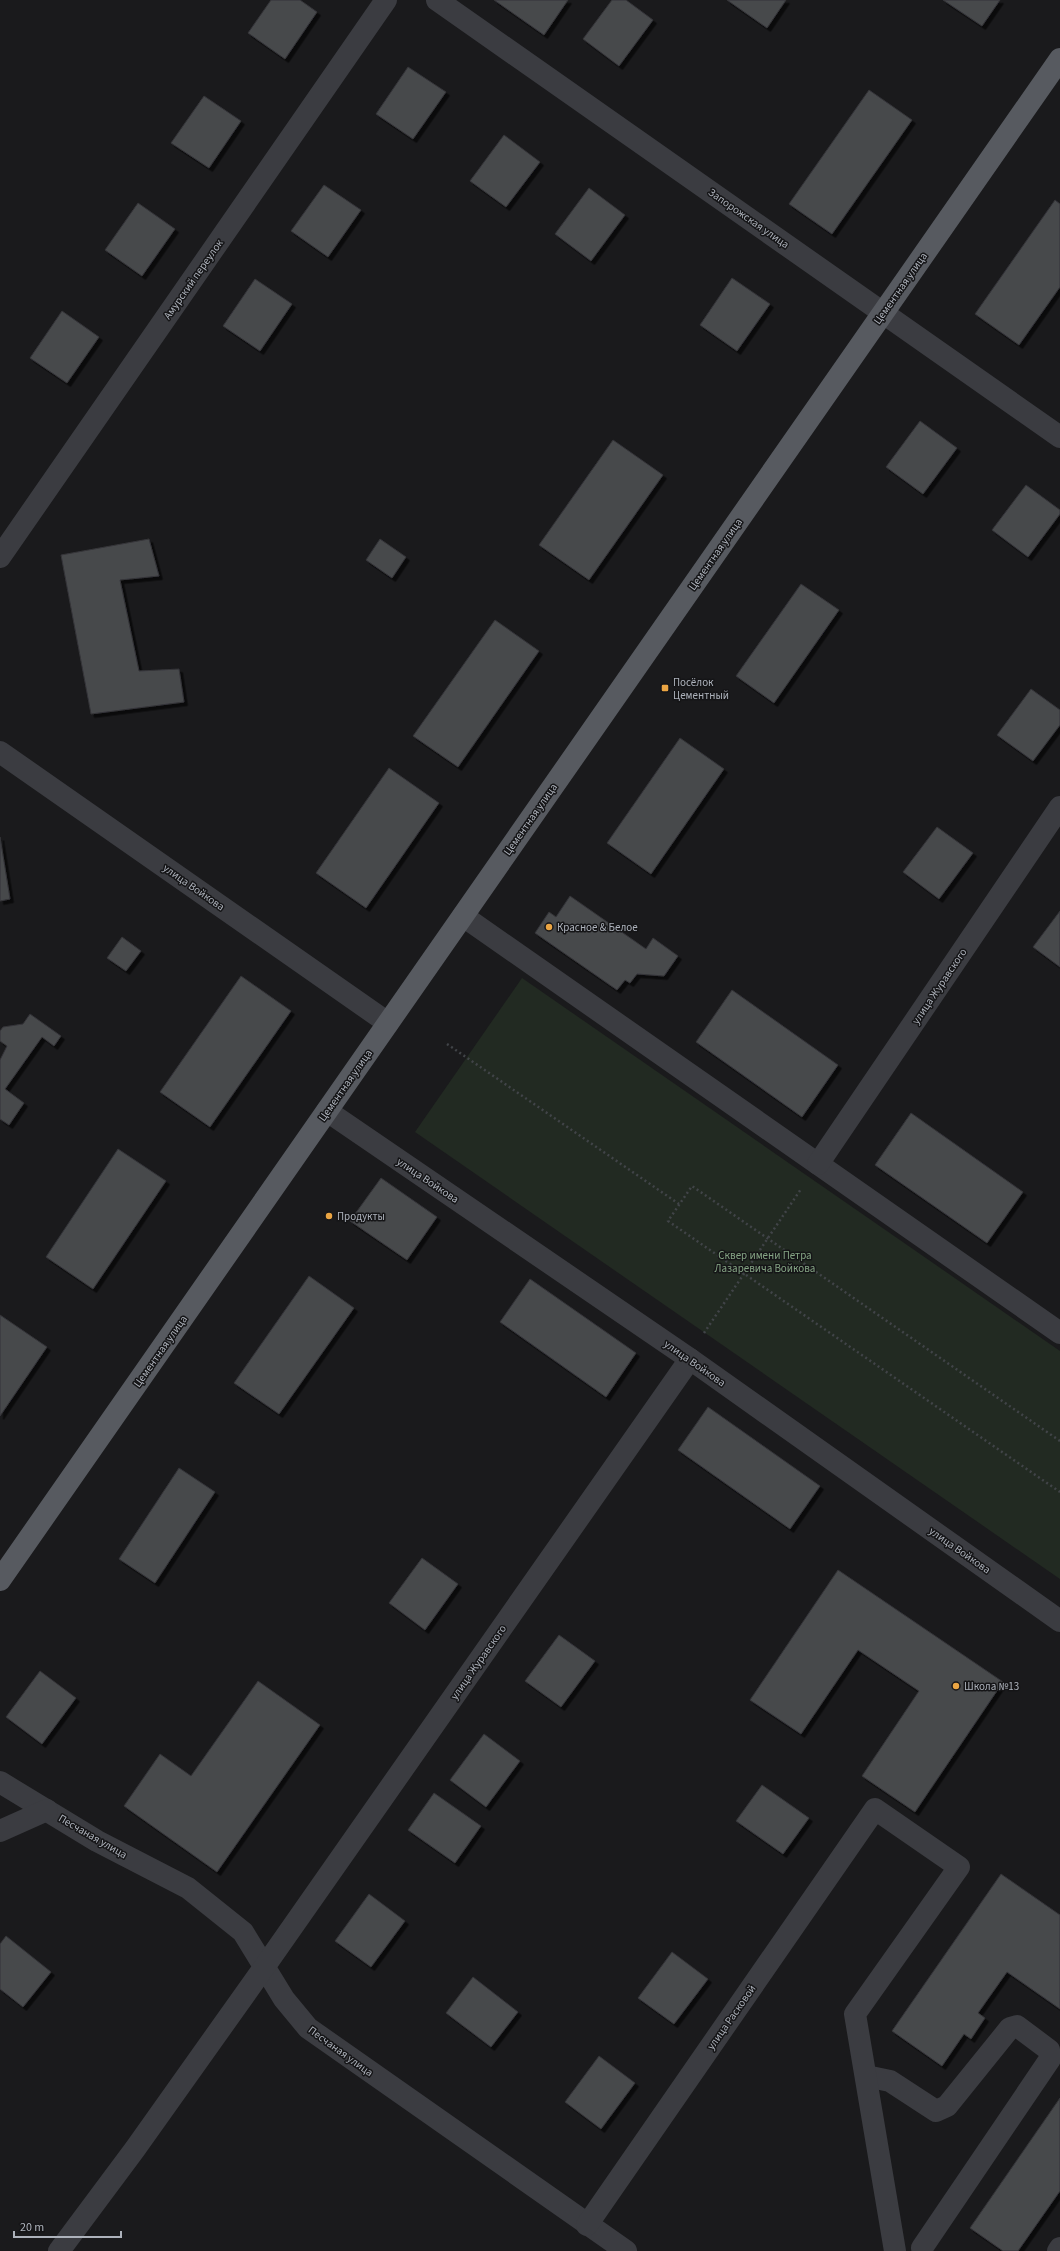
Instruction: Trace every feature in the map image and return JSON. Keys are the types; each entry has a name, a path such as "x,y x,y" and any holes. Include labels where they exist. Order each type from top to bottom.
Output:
{"main road":[{"name":"Цементная улица","path":"0,1580 1060,59"}],"street":[{"name":"Амурский переулок","path":"0,557 386,0"},
{"name":"Запорожская улица","path":"437,0 1060,437"},
{"name":"улица Войкова","path":"0,752 388,1023"},
{"name":"улица Журавского","path":"818,1164 1060,807"},
{"path":"463,916 1060,1333"},
{"name":"улица Войкова","path":"327,1111 690,1359 1060,1621"},
{"name":"улица Журавского","path":"59,2251 135,2149 265,1966 690,1359"},
{"name":"Песчаная улица","path":"0,1782 97,1840 188,1888 243,1932 284,1999 308,2028 626,2251"},
{"name":"улица Расковой","path":"587,2225 875,1809 959,1867 855,2014 866,2076"},
{"path":"0,1831 47,1810"},
{"path":"895,2251 866,2076 890,2081 936,2110 947,2106 1010,2028 1017,2026 1049,2050 1050,2059 923,2250"}],"path":[{"path":"447,1044 679,1204"},
{"path":"690,1359 704,1333 818,1164"},
{"path":"1060,1441 692,1186 668,1221 1060,1492"}],"green space":[{"name":"Сквер имени Петра Лазаревича Войкова","path":"522,978 1060,1351 1060,1579 415,1132"}],"building":[{"path":"271,0 300,0 317,12 285,59 248,33"},
{"path":"494,0 568,0 544,35"},
{"path":"612,0 626,0 653,20 619,66 583,39"},
{"path":"727,0 786,0 767,28"},
{"path":"943,0 1000,0 982,26"},
{"path":"408,67 446,92 413,139 376,114"},
{"path":"869,90 912,120 832,234 789,204"},
{"path":"204,96 241,121 209,168 171,143"},
{"path":"504,135 540,162 506,207 470,181"},
{"path":"324,185 361,210 328,257 291,231"},
{"path":"589,188 625,215 591,261 555,234"},
{"path":"1055,200 1060,204 1060,287 1019,345 975,314"},
{"path":"138,203 175,229 142,276 105,250"},
{"path":"732,278 770,304 737,351 700,325"},
{"path":"255,279 292,304 260,351 223,326"},
{"path":"62,311 99,337 67,383 30,358"},
{"path":"920,421 957,448 923,494 886,467"},
{"path":"613,440 663,475 589,580 539,545"},
{"path":"1026,485 1060,510 1060,514 1028,557 992,530"},
{"path":"149,539 159,576 120,580 139,671 179,669 184,702 91,714 61,555"},
{"path":"380,539 406,557 392,578 366,560"},
{"path":"801,584 839,610 774,703 736,676"},
{"path":"495,620 539,651 458,767 413,736"},
{"path":"1031,689 1060,710 1060,725 1033,761 997,735"},
{"path":"680,738 724,769 651,874 607,843"},
{"path":"389,768 439,803 366,908 316,873"},
{"path":"937,827 973,853 939,899 903,872"},
{"path":"0,837 10,899 0,901"},
{"path":"570,896 646,949 653,938 678,956 664,976 637,974 630,983 625,980 617,990 535,933 549,912 556,917"},
{"path":"1060,911 1060,967 1033,947"},
{"path":"122,937 141,951 126,971 107,958"},
{"path":"241,976 291,1011 210,1127 160,1092"},
{"path":"732,990 838,1065 802,1117 696,1042"},
{"path":"30,1014 61,1036 54,1046 42,1037 5,1089 24,1103 9,1125 0,1119 0,1060 7,1046 0,1041 0,1031 3,1027 23,1024"},
{"path":"911,1113 1023,1192 987,1243 875,1165"},
{"path":"118,1149 166,1181 93,1289 46,1257"},
{"path":"381,1178 437,1217 407,1260 350,1221"},
{"path":"309,1276 354,1308 279,1414 234,1383"},
{"path":"530,1279 636,1353 606,1397 500,1322"},
{"path":"0,1315 47,1347 0,1416"},
{"path":"708,1407 820,1486 790,1529 678,1450"},
{"path":"179,1468 215,1492 155,1583 119,1559"},
{"path":"422,1558 458,1584 425,1630 389,1603"},
{"name":"Школа №13","path":"838,1570 1003,1682 915,1812 862,1776 919,1691 858,1650 801,1734 750,1700"},
{"path":"559,1635 595,1661 561,1707 525,1681"},
{"path":"40,1671 76,1698 42,1744 6,1717"},
{"path":"258,1681 320,1725 217,1872 124,1806 160,1754 191,1776"},
{"path":"484,1734 520,1761 486,1807 450,1780"},
{"path":"762,1785 809,1818 783,1854 736,1821"},
{"path":"434,1793 481,1826 455,1863 408,1830"},
{"path":"1001,1874 1060,1915 1060,2009 1007,1972 978,2013 985,2018 971,2039 964,2034 942,2066 892,2031"},
{"path":"369,1894 405,1921 371,1967 335,1941"},
{"path":"6,1936 51,1972 23,2007 0,1989 0,1944"},
{"path":"672,1952 708,1979 674,2024 638,1998"},
{"path":"473,1977 518,2012 491,2047 446,2013"},
{"path":"599,2056 635,2083 601,2129 565,2102"},
{"path":"1060,2098 1060,2191 1018,2251 1003,2251 970,2228"}],"place":[{"name":"Посёлок Цементный","path":"665,688"},
{"name":"Красное & Белое","path":"549,927"},
{"name":"Продукты","path":"329,1216"},
{"name":"Школа №13","path":"956,1686"}]}
